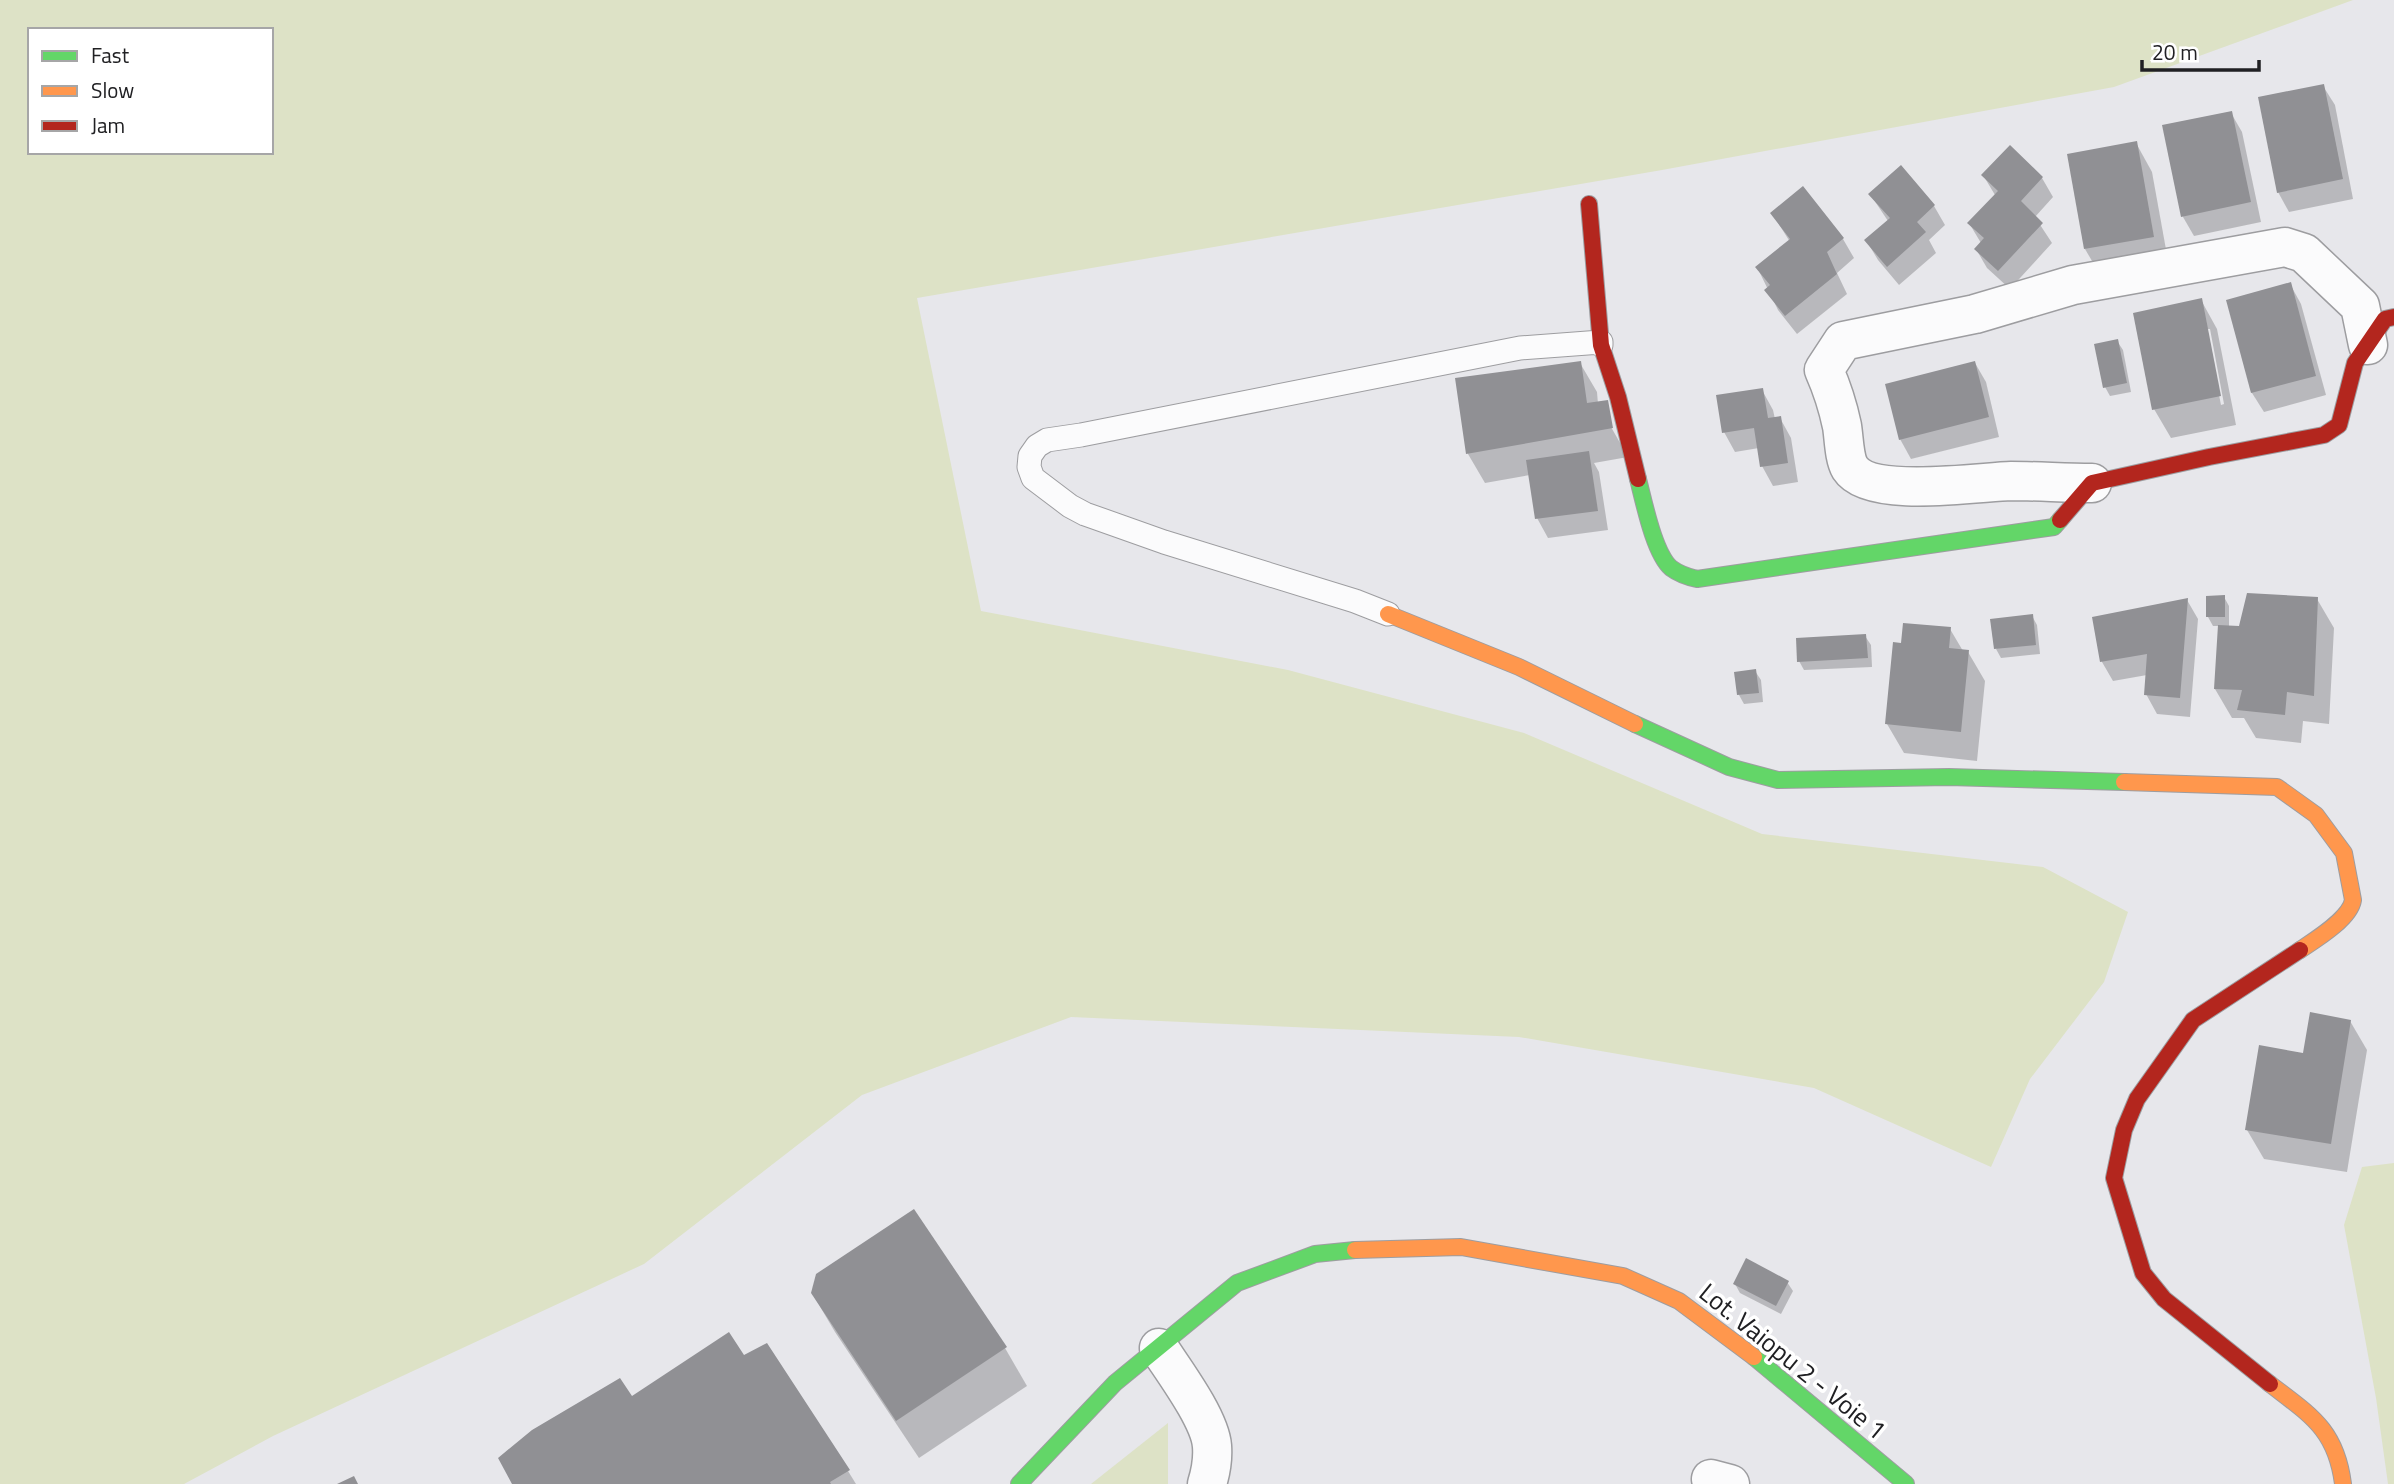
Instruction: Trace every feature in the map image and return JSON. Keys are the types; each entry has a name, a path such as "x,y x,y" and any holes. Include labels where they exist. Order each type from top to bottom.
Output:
{"street":[{"path":"1589,204 1601,345 1661,554 1670,567 1682,575 1698,579 2054,527 2092,484"},
{"path":"2368,345 2360,306 2304,253 2285,247 2073,285 1975,314 1843,341 1824,370 1832,388 1850,467 1860,477 1875,483 1942,487 2011,481 2092,484 2209,457 2325,435 2339,425 2355,363 2368,345 2385,319 2394,317"},
{"path":"1388,614 1519,667 1681,747 1729,767 1778,780 1949,777 2260,785 2277,787 2306,805 2344,853 2352,907 2325,934 2193,1020 2137,1099 2124,1130 2114,1178 2143,1273 2164,1299 2320,1423 2330,1436 2343,1484"},
{"name":"Lot. Vaiopu 2 - Voie 1","path":"1019,1484 1115,1383 1237,1283 1315,1254 1368,1249 1461,1247 1623,1276 1679,1301 1737,1343 1906,1484"},
{"path":"1159,1348 1193,1398 1212,1443 1212,1469 1207,1484"}],"lane":[{"path":"1388,614 1085,514 1033,478 1029,467 1030,456 1037,446 1047,440 1520,348 1601,342 1601,345"}],"green space":[{"path":"0,0 2353,0 2114,87 1662,170 917,298 981,611 1288,670 1524,733 1762,834 2043,867 2128,912 2104,982 2030,1079 1991,1167 1814,1088 1519,1037 1071,1017 862,1095 644,1264 273,1436 184,1484 0,1484"},
{"path":"2394,1163 2394,1484 2388,1484 2376,1398 2344,1225 2362,1167"},
{"path":"1168,1423 1168,1484 1091,1484"}],"building":[{"path":"2324,84 2343,179 2277,193 2258,97"},
{"path":"2232,111 2251,202 2181,217 2162,125"},
{"path":"2137,141 2154,237 2084,249 2067,154"},
{"path":"2010,145 2043,177 2021,201 2043,223 1998,271 1974,249 1984,238 1967,223 1998,191 1981,175"},
{"path":"1901,165 1935,205 1917,222 1926,232 1887,267 1864,240 1890,218 1868,194"},
{"path":"1803,186 1844,238 1827,252 1837,274 1785,316 1764,290 1770,285 1755,267 1790,239 1770,213"},
{"path":"2291,282 2316,376 2251,393 2226,300"},
{"path":"2202,298 2221,396 2152,410 2133,313"},
{"path":"2118,339 2127,383 2103,388 2094,344"},
{"path":"1581,361 1587,403 1608,400 1613,428 1466,454 1455,378"},
{"path":"1975,361 1989,417 1899,440 1885,384"},
{"path":"1763,388 1768,418 1781,416 1788,463 1760,467 1754,428 1722,433 1716,395"},
{"path":"1589,451 1598,511 1535,519 1526,460"},
{"path":"2247,593 2318,597 2314,696 2287,692 2285,715 2237,710 2242,690 2214,689 2218,625 2239,626"},
{"path":"2225,595 2225,617 2206,617 2206,596"},
{"path":"2188,598 2180,698 2144,695 2147,654 2100,662 2092,617"},
{"path":"2033,614 2036,645 1994,649 1990,619"},
{"path":"1903,623 1951,627 1949,648 1969,650 1961,732 1885,724 1893,642 1901,643"},
{"path":"1866,634 1868,658 1797,662 1796,638"},
{"path":"1756,669 1759,693 1737,695 1734,672"},
{"path":"2310,1012 2351,1020 2331,1144 2245,1130 2259,1045 2303,1053"},
{"path":"914,1209 1007,1347 896,1421 811,1293 816,1274"},
{"path":"1746,1258 1789,1281 1776,1306 1733,1284"},
{"path":"729,1332 744,1355 767,1343 850,1470 830,1482 831,1484 512,1484 498,1458 532,1430 620,1378 632,1396"},
{"path":"354,1476 358,1484 337,1484"}],"traffic: fast":[{"path":"1638,479 1650,526 1665,561 1677,572 1697,579 2054,527 2060,520"},
{"path":"1635,724 1729,767 1778,780 1949,777 2124,782"},
{"path":"1019,1484 1115,1383 1237,1283 1315,1254 1355,1250"},
{"path":"1754,1357 1906,1484"}],"traffic: slow":[{"path":"1388,614 1519,667 1635,724"},
{"path":"2124,782 2277,787 2316,815 2344,853 2353,900 2339,922 2300,950"},
{"path":"1355,1250 1461,1247 1623,1276 1679,1301 1754,1357"},
{"path":"2270,1384 2319,1425 2334,1450 2343,1484"}],"traffic: jam":[{"path":"1589,204 1601,345 1618,397 1638,479"},
{"path":"2060,520 2092,483 2324,435 2339,425 2355,363 2385,319 2394,317"},
{"path":"2270,1384 2164,1299 2143,1273 2114,1178 2124,1130 2137,1099 2193,1020 2300,950"}]}
